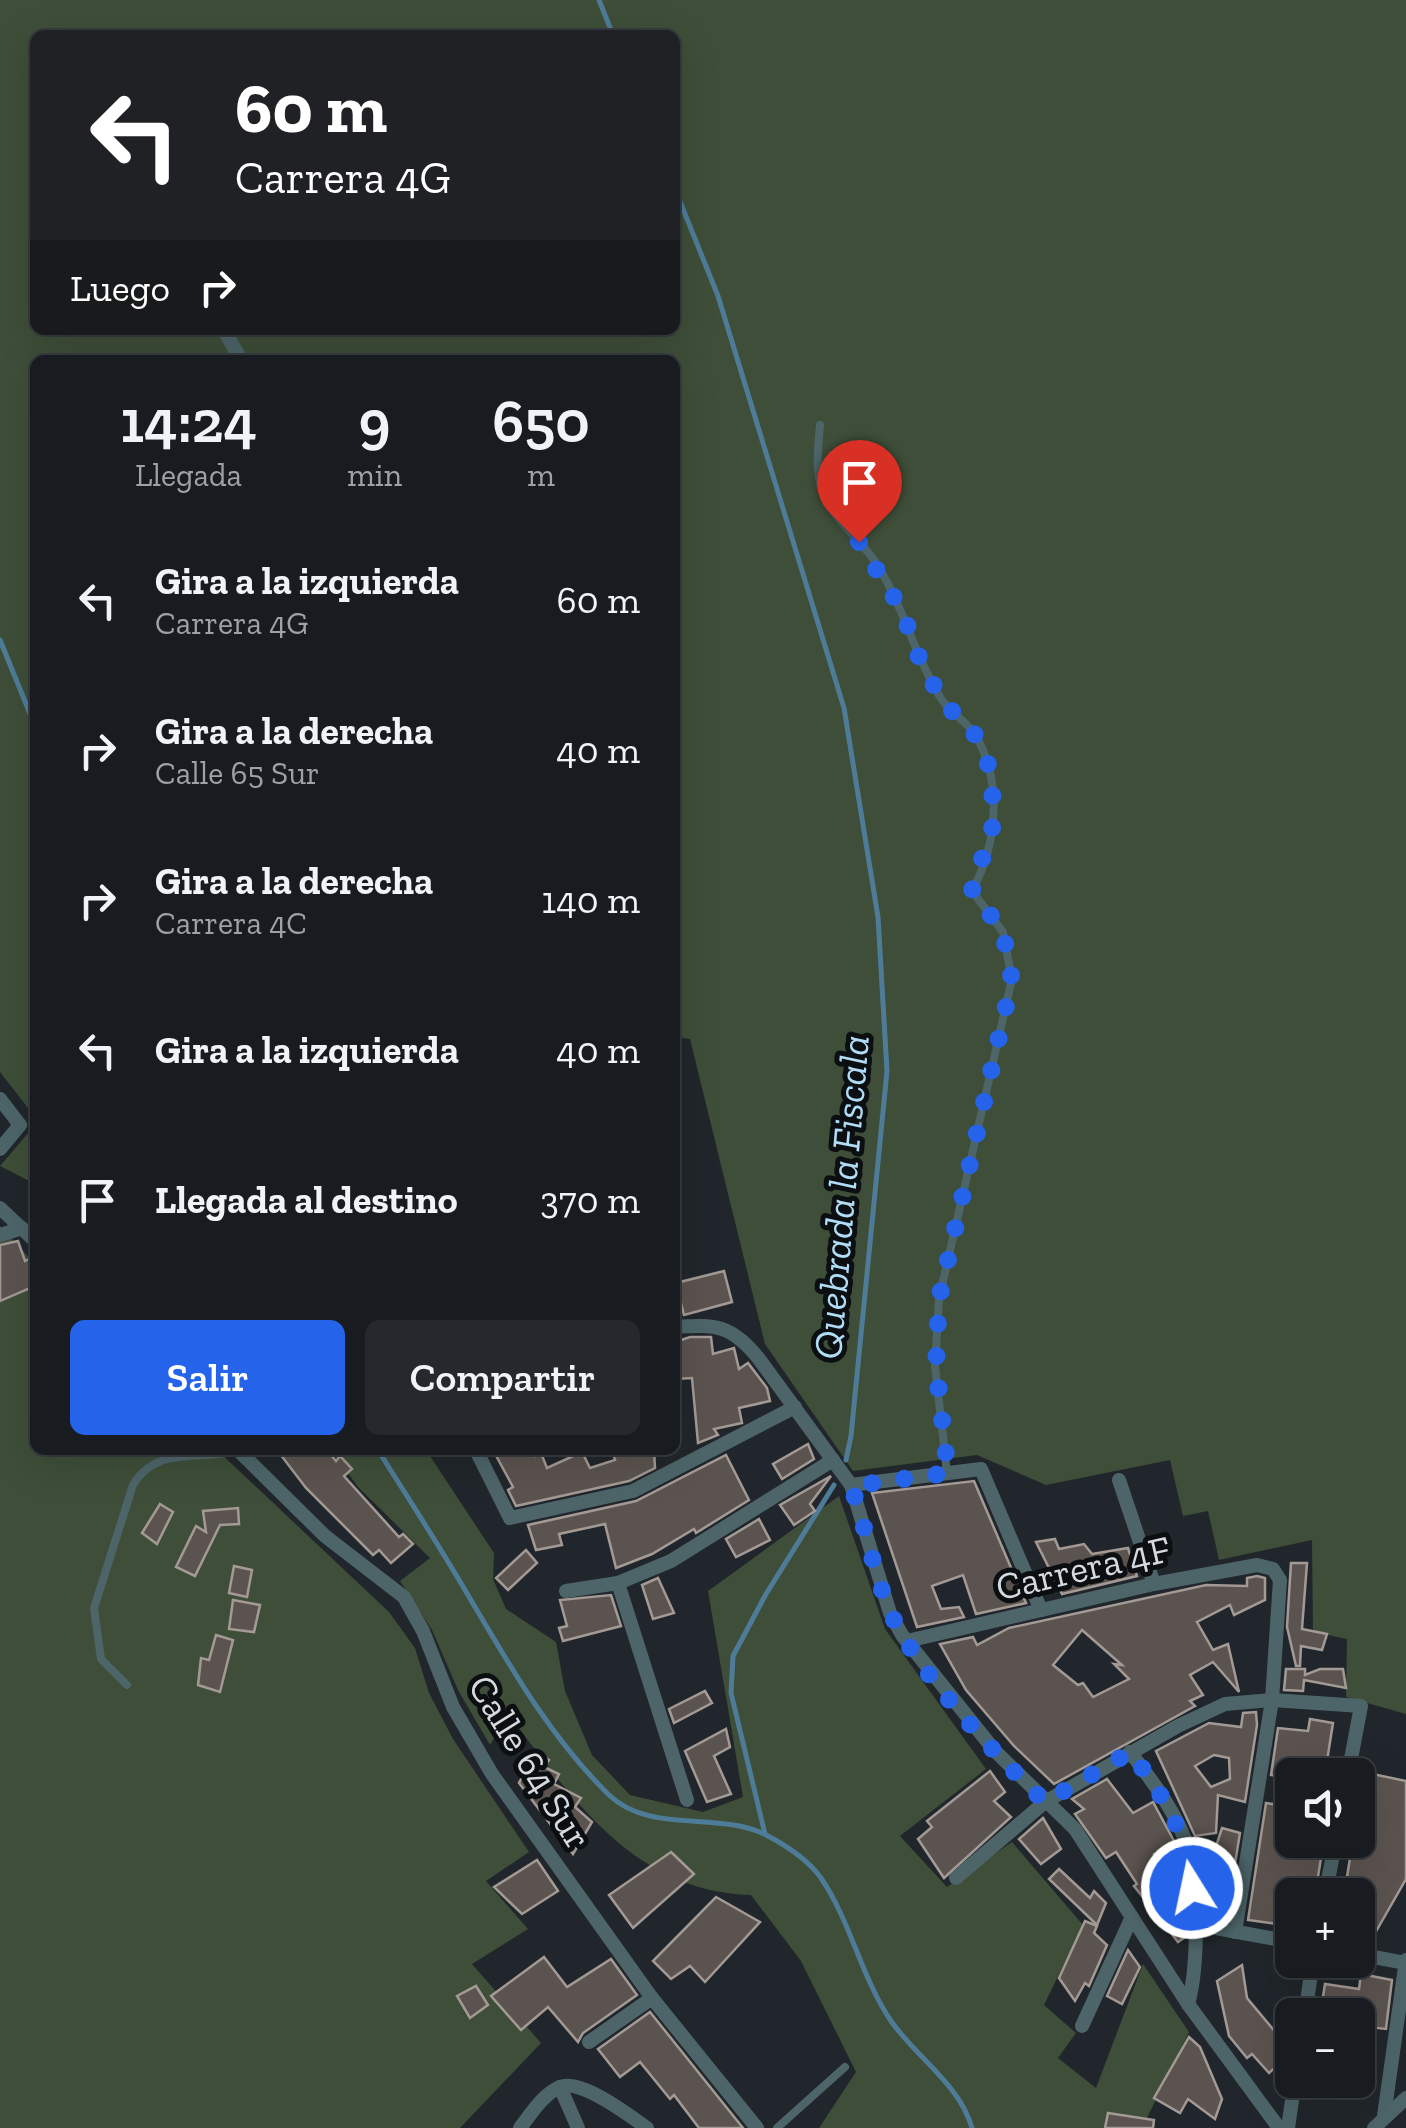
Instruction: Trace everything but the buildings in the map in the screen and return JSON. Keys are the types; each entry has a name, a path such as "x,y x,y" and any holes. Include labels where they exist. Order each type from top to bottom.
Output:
{"street":[{"path":"0,1099 20,1125 0,1148"},
{"path":"0,1208 30,1236"},
{"path":"0,1236 22,1228"},
{"path":"680,1327 713,1324 731,1332 748,1345 795,1407 851,1486 890,1613 907,1641 994,1751 1075,1829 1188,2004 1279,2128"},
{"path":"478,1455 510,1518 633,1491 795,1407"},
{"name":"Calle 64 Sur","path":"243,1455 325,1536 404,1597 453,1707 492,1774 652,1998 757,2128"},
{"path":"566,1590 618,1582 671,1561 832,1460"},
{"path":"851,1486 981,1469 1042,1610"},
{"path":"1120,1480 1154,1584"},
{"name":"Carrera 4F","path":"907,1641 1154,1584 1257,1565 1274,1569 1280,1580 1272,1700"},
{"path":"618,1582 688,1800"},
{"path":"1234,1932 1272,1700"},
{"path":"956,1878 1045,1802 1130,1752 1225,1704 1272,1700 1361,1706 1351,1758"},
{"path":"1130,1752 1163,1794 1190,1852 1196,1976 1188,2004"},
{"path":"1082,2026 1132,1917"},
{"path":"1194,1924 1275,1939"},
{"path":"1375,1957 1406,1962 1379,2122"},
{"path":"588,2042 652,1998"},
{"path":"560,2087 578,2128"},
{"path":"520,2128 560,2087 578,2088 603,2098 647,2128"},
{"path":"1288,2128 1293,2098"},
{"path":"1379,2122 1406,2098"}],"lane":[{"path":"820,425 817,464 824,498 873,559 902,610 917,653 942,701 974,733 991,771 994,822 972,890 1003,932 1012,980 939,1299 936,1366 948,1473"},
{"path":"127,1684 101,1660 94,1608 133,1486 142,1470 154,1462 173,1456 221,1455"},
{"path":"778,2128 845,2067"}],"green space":[{"path":"0,0 1406,0 1406,1714 1346,1697 1347,1639 1313,1632 1312,1540 1219,1560 1208,1511 1183,1516 1170,1460 1046,1485 977,1455 853,1471 765,1344 690,1039 680,1038 680,355 30,355 30,1111 0,1072"},
{"path":"30,1131 30,1181 0,1166"},
{"path":"0,1226 30,1259 30,1455 222,1455 389,1612 415,1648 429,1693 453,1739 529,1852 486,1881 528,1929 472,1964 541,2043 460,2128 0,2128"},
{"path":"335,1455 429,1455 494,1553 493,1579 506,1609 556,1642 565,1691 592,1755 630,1795 703,1812 743,1797 708,1591 839,1496 885,1629 986,1769 900,1836 947,1887 1012,1842 1083,1925 1044,2005 1076,2033 1058,2058 1096,2088 1143,1964 1189,2032 1142,2128 819,2128 856,2072 801,1961 751,1895 710,1890 673,1878 610,1836 583,1809 509,1715 490,1745 458,1690 432,1630 400,1581 430,1558 358,1487"}],"waterway":[{"name":"Quebrada la Fiscala","path":"599,0 611,30"},
{"name":"Quebrada la Fiscala","path":"680,201 718,296 844,708 878,917 887,1071 846,1460"},
{"path":"0,640 30,714"},
{"path":"381,1455 529,1695 587,1771 626,1807 665,1819 749,1828 782,1844 810,1865 831,1895 891,2021 958,2098 972,2128"},
{"name":"Quebrada la Fiscala","path":"765,1834 731,1693 733,1656 766,1594 834,1485"}],"route":[{"path":"859,542 902,610 917,653 942,701 974,733 991,771 994,822 972,890 1003,932 1012,980 939,1299 936,1366 948,1473 851,1486 890,1613 924,1665 994,1751 1045,1802 1130,1752 1163,1794 1190,1852 1192,1888"}]}
